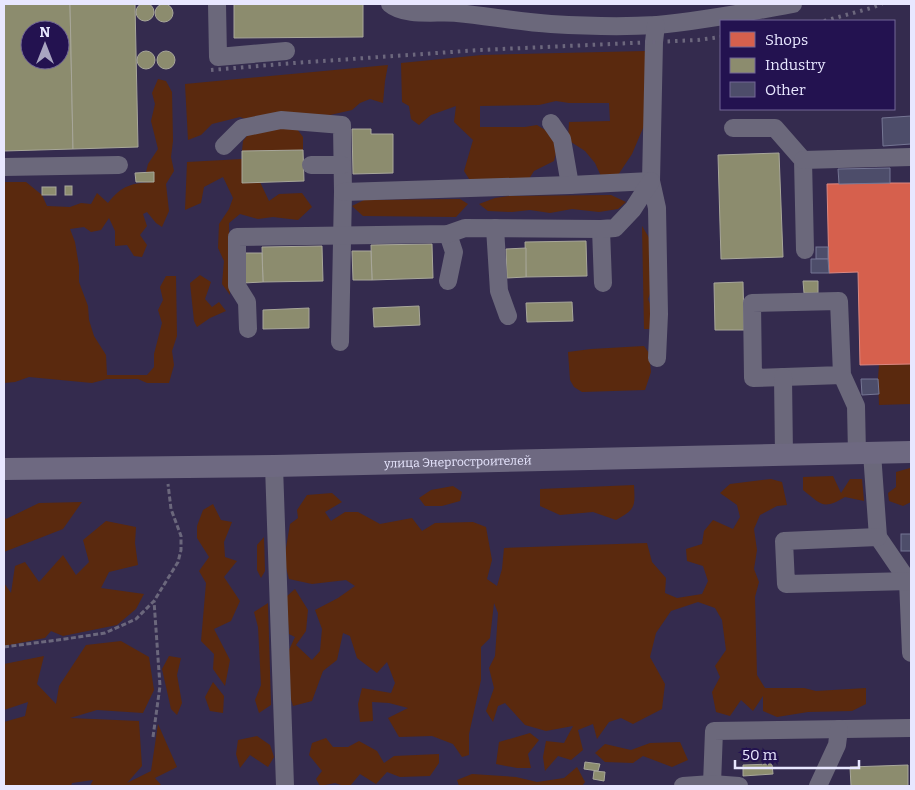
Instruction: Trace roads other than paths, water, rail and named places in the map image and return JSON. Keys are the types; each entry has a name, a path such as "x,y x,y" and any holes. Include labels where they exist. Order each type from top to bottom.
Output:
{"main road":[{"name":"улица Энергостроителей","path":"4,469 274,466 911,452"}],"lane":[{"path":"218,4 218,57 286,50"},
{"path":"390,4 407,12 453,8 551,24 610,26 656,25 722,17 792,4"},
{"path":"656,25 650,181 657,208 659,314 657,358"},
{"path":"224,146 242,128 282,120 342,125 343,192 340,342"},
{"path":"551,123 562,139 570,185"},
{"path":"733,128 774,128 803,160 805,250"},
{"path":"803,160 911,158"},
{"path":"4,167 119,165"},
{"path":"311,166 342,166"},
{"path":"343,192 650,181"},
{"path":"248,329 247,302 237,286 237,238 448,234 465,228 615,228 634,209 650,181"},
{"path":"495,228 499,291 508,316"},
{"path":"601,229 603,283"},
{"path":"448,234 454,252 448,282"},
{"path":"842,375 753,378 752,304 839,301 842,375 856,406 878,537 910,581 911,653"},
{"path":"783,377 784,455"},
{"path":"274,466 285,786"},
{"path":"878,537 784,541 786,584 910,581"},
{"path":"712,784 714,731 911,728"},
{"path":"818,786 837,745 839,729"},
{"path":"683,786 712,784 739,786"}],"railway":[{"path":"828,20 882,4"},
{"path":"211,70 480,50 698,40 720,37"}]}
